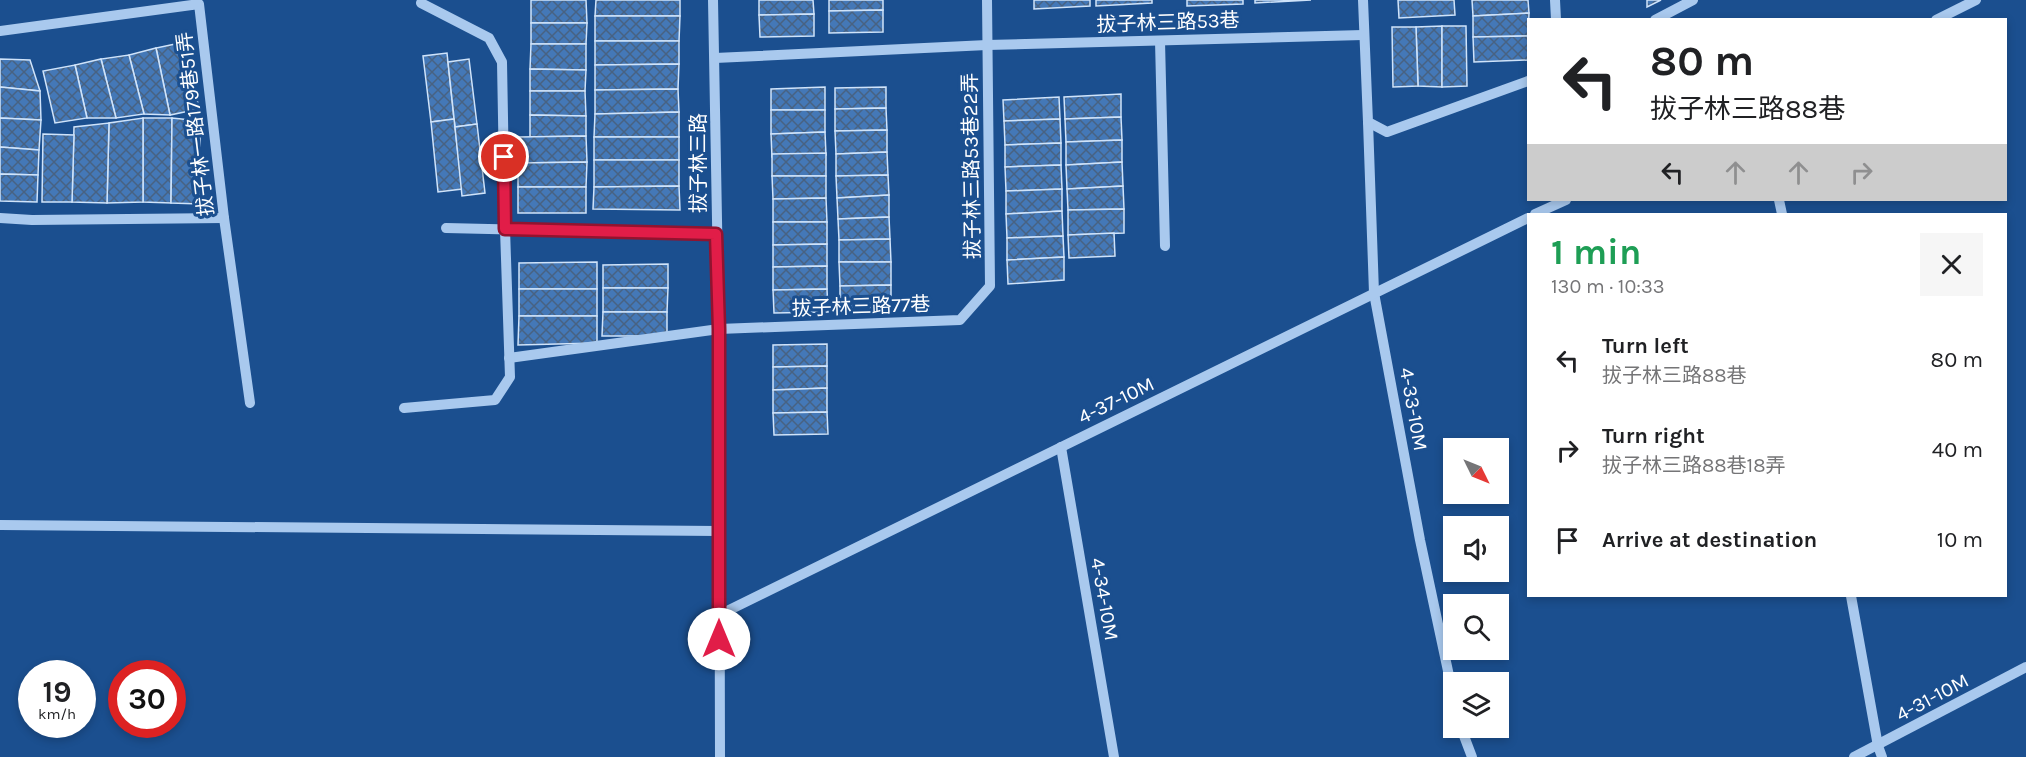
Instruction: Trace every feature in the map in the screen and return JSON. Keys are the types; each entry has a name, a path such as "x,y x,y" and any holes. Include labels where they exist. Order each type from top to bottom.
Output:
{"street":[{"name":"拔子林三路","path":"713,0 719,329 720,757"},
{"name":"拔子林三路53巷22弄","path":"987,0 990,286"},
{"path":"1363,0 1368,122 1387,132 1527,81"},
{"path":"1555,0 1556,18"},
{"path":"1659,18 1693,0"},
{"path":"1940,18 1976,0"},
{"path":"404,408 495,399 510,377 502,62 489,38 421,3"},
{"name":"拔子林一路179巷51弄","path":"0,31 199,4 224,218 250,403"},
{"name":"拔子林三路53巷","path":"715,57 987,45 1363,35"},
{"path":"1160,40 1165,246"},
{"name":"4-33-10M","path":"1368,122 1374,293 1420,540 1448,672"},
{"path":"1537,213 1564,201"},
{"path":"0,218 32,220 224,218"},
{"name":"4-37-10M","path":"719,615 1527,218"},
{"path":"446,228 716,234"},
{"name":"拔子林三路77巷","path":"509,358 719,329 960,320 990,286"},
{"name":"4-34-10M","path":"1061,447 1114,757"},
{"path":"0,525 718,531"},
{"path":"1851,597 1878,746 1882,757"},
{"name":"4-31-10M","path":"1854,757 2026,667"},
{"path":"1465,738 1472,757"}],"building":[{"path":"531,0 586,0 587,23 531,23"},
{"path":"596,0 680,0 680,16 595,16"},
{"path":"759,0 813,0 814,14 759,15"},
{"path":"829,0 883,0 883,10 829,11"},
{"path":"1034,0 1090,0 1090,6 1034,9"},
{"path":"1096,0 1152,0 1152,3 1096,6"},
{"path":"1187,0 1243,0 1243,4 1187,6"},
{"path":"1255,0 1311,0 1255,3"},
{"path":"1398,0 1454,0 1455,15 1399,18"},
{"path":"1472,0 1528,0 1529,13 1473,16"},
{"path":"1647,0 1661,0 1647,7"},
{"path":"883,10 883,32 829,33 829,11"},
{"path":"1529,13 1527,36 1473,37 1473,16"},
{"path":"814,14 814,36 760,37 759,15"},
{"path":"595,16 680,16 679,41 595,41"},
{"path":"531,23 587,23 586,44 531,44"},
{"path":"1442,26 1442,87 1418,86 1416,27"},
{"path":"1442,26 1466,26 1467,86 1442,87"},
{"path":"1392,27 1416,27 1418,86 1393,87"},
{"path":"1527,36 1527,60 1474,62 1473,37"},
{"path":"595,41 679,41 679,64 595,65"},
{"path":"185,42 199,109 170,115 156,48"},
{"path":"531,44 586,44 586,70 530,69"},
{"path":"156,48 170,115 144,114 129,55"},
{"path":"447,53 454,119 431,122 423,56"},
{"path":"129,55 144,114 116,118 101,59"},
{"path":"0,59 30,60 40,91 0,87"},
{"path":"101,59 116,118 87,118 75,65"},
{"path":"469,59 477,124 455,127 448,62"},
{"path":"679,64 678,89 595,90 595,65"},
{"path":"75,65 87,118 55,123 43,71"},
{"path":"530,69 586,70 585,91 530,91"},
{"path":"0,87 40,91 41,120 0,118"},
{"path":"825,87 825,110 771,110 771,89"},
{"path":"886,87 886,108 835,109 835,88"},
{"path":"678,89 679,112 595,114 595,90"},
{"path":"530,91 585,91 586,116 530,115"},
{"path":"1121,94 1121,117 1065,119 1064,97"},
{"path":"1059,97 1060,119 1004,121 1003,100"},
{"path":"886,108 887,130 835,131 835,109"},
{"path":"771,110 825,110 825,132 771,134"},
{"path":"679,112 679,137 594,137 595,114"},
{"path":"530,115 586,116 586,136 530,137"},
{"path":"1121,117 1122,140 1066,142 1065,119"},
{"path":"0,118 41,120 39,150 0,147"},
{"path":"143,118 172,118 171,203 143,202"},
{"path":"143,118 143,202 107,203 109,123"},
{"path":"172,118 200,121 200,204 171,203"},
{"path":"454,119 462,189 438,192 431,122"},
{"path":"1060,119 1061,143 1005,145 1004,121"},
{"path":"109,123 107,203 72,202 74,127"},
{"path":"477,124 485,193 462,196 455,127"},
{"path":"887,130 887,152 836,154 835,131"},
{"path":"825,132 826,155 772,157 771,134"},
{"path":"43,134 74,135 72,202 42,202"},
{"path":"586,136 587,162 518,163 518,137"},
{"path":"594,137 679,137 679,160 594,160"},
{"path":"1122,140 1122,162 1066,165 1066,142"},
{"path":"1061,143 1061,165 1005,167 1005,145"},
{"path":"0,147 39,150 38,175 0,174"},
{"path":"887,152 888,175 836,176 836,154"},
{"path":"826,153 826,176 772,176 772,154"},
{"path":"594,160 679,160 679,186 594,187"},
{"path":"587,162 586,187 518,187 518,163"},
{"path":"1122,162 1123,186 1067,189 1066,165"},
{"path":"1061,165 1062,189 1006,191 1005,167"},
{"path":"0,174 38,175 37,202 0,201"},
{"path":"888,175 889,195 837,198 836,176"},
{"path":"772,176 826,176 826,198 773,199"},
{"path":"679,186 680,210 593,209 594,187"},
{"path":"1123,186 1124,209 1068,210 1067,189"},
{"path":"518,187 586,187 586,213 518,213"},
{"path":"1062,189 1062,211 1006,214 1006,191"},
{"path":"889,195 889,217 838,219 837,198"},
{"path":"826,198 827,222 773,222 773,199"},
{"path":"1124,209 1124,233 1068,235 1068,210"},
{"path":"1062,211 1063,236 1007,238 1006,214"},
{"path":"889,217 890,239 839,240 838,219"},
{"path":"773,222 827,222 827,244 773,245"},
{"path":"1114,233 1115,256 1069,258 1068,235"},
{"path":"1063,236 1064,257 1007,260 1007,238"},
{"path":"890,239 891,262 839,262 839,240"},
{"path":"827,244 827,266 773,267 773,245"},
{"path":"1064,257 1064,280 1008,284 1007,260"},
{"path":"597,262 597,289 519,289 519,263"},
{"path":"839,262 891,262 891,285 840,286"},
{"path":"668,264 668,288 603,288 603,265"},
{"path":"827,266 827,289 773,290 773,267"},
{"path":"891,285 891,307 840,309 840,286"},
{"path":"603,288 668,288 667,312 603,312"},
{"path":"519,289 597,289 597,316 519,316"},
{"path":"827,289 828,312 774,313 773,290"},
{"path":"603,312 667,312 667,336 602,336"},
{"path":"519,316 597,316 597,343 518,345"},
{"path":"827,344 827,366 773,367 773,345"},
{"path":"827,366 827,388 773,390 773,367"},
{"path":"827,388 827,412 773,413 773,390"},
{"path":"827,412 828,434 774,435 773,413"}],"route":[{"path":"504,157 505,229 716,234 719,329 719,639"}]}
